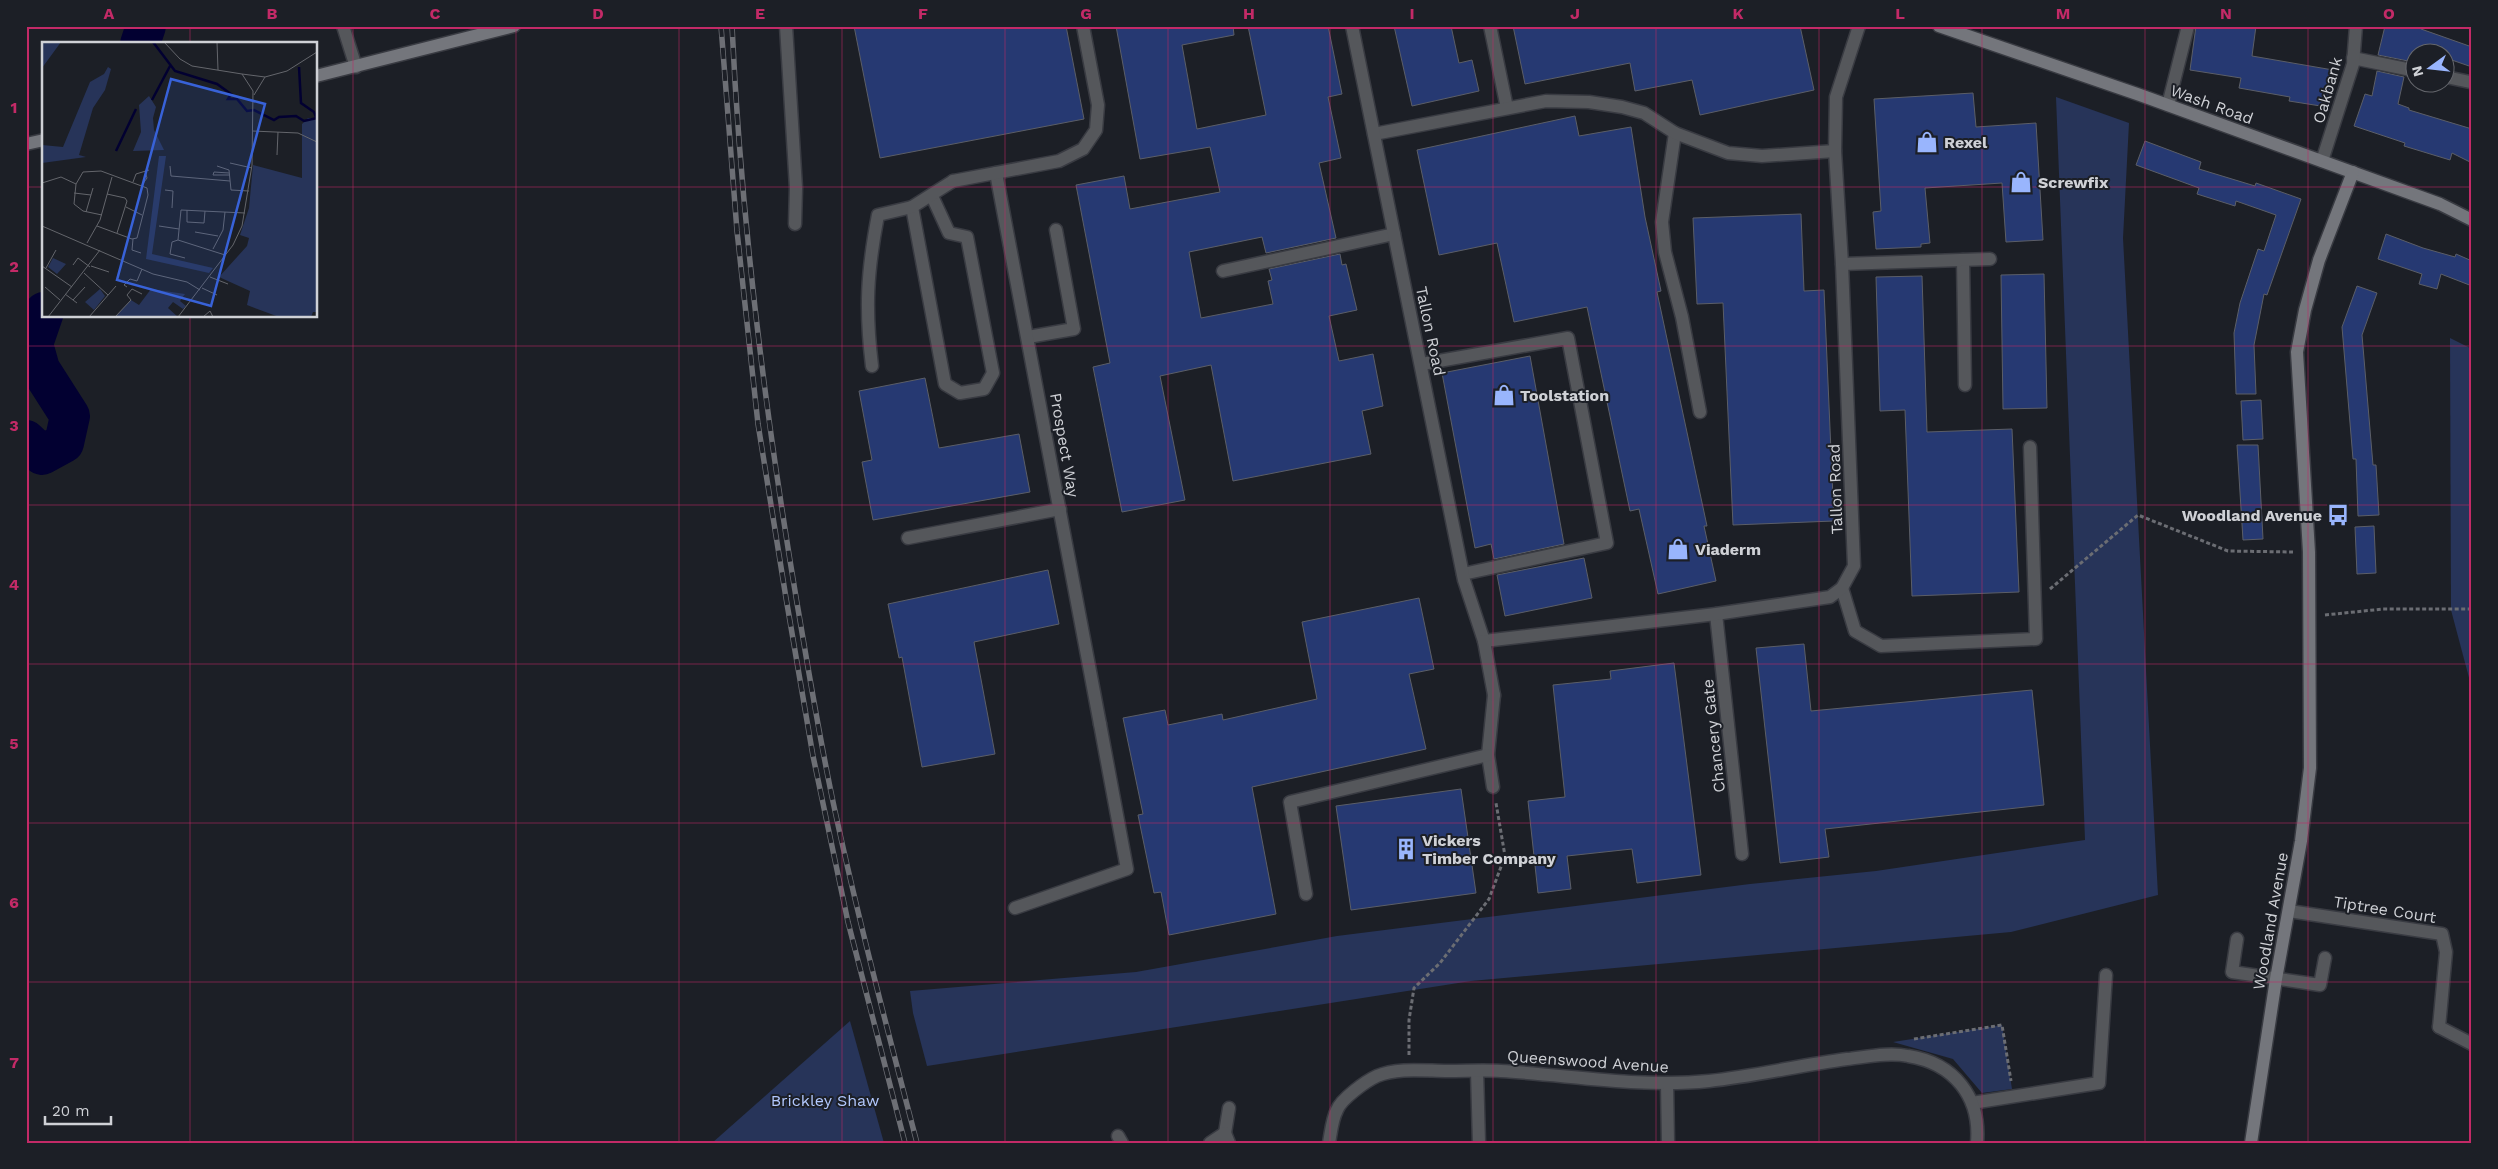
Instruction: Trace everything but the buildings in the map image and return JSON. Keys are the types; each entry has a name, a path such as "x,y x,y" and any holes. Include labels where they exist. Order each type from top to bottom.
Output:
{"street":[{"path":"342,26 356,67"},
{"path":"318,76 514,26"},
{"path":"786,26 795,179 795,224"},
{"path":"872,366 867,315 867,288 878,215 912,207 932,196 940,187 953,181 1059,161 1083,149 1096,130 1098,105 1083,26"},
{"name":"Tallon Road","path":"1352,26 1422,364 1463,574 1484,641 1494,695 1488,756 1493,787"},
{"path":"1490,26 1507,108"},
{"name":"Tallon Road","path":"1842,588 1854,566 1842,264 1835,151 1836,97 1858,26"},
{"name":"Wash Road","path":"1939,26 2168,105 2353,172 2440,204 2472,220"},
{"path":"2168,105 2188,26"},
{"name":"Oakbank","path":"2322,161 2354,58 2356,26"},
{"path":"2354,58 2406,69"},
{"path":"2456,79 2470,82"},
{"path":"1374,134 1546,100 1622,106 1644,113 1675,133 1728,153 1762,156 1835,151"},
{"path":"1675,133 1663,230 1665,252 1682,317 1700,412"},
{"path":"26,144 42,140"},
{"name":"Woodland Avenue","path":"2251,1143 2276,979 2301,840 2310,768 2308,552 2297,352 2305,310 2319,260 2353,172"},
{"name":"Prospect Way","path":"996,173 1127,869 1015,908"},
{"path":"912,207 945,384 960,393 984,389 993,373 967,237 949,233 932,196"},
{"path":"1028,337 1074,328 1056,230"},
{"path":"1223,271 1394,234"},
{"path":"1842,264 1990,259"},
{"path":"1963,260 1965,385"},
{"path":"1422,364 1568,338 1607,543 1463,574"},
{"path":"1484,641 1716,614 1830,597 1842,588 1854,630 1881,646 2036,639 2030,447"},
{"path":"908,538 1060,509"},
{"name":"Chancery Gate","path":"1716,614 1742,854"},
{"path":"1306,894 1290,802 1488,756"},
{"name":"Tiptree Court","path":"2289,912 2442,934 2446,952 2439,1027 2472,1044"},
{"path":"2237,939 2232,972 2320,985 2325,958"},
{"path":"1972,1103 2098,1083 2106,975"},
{"name":"Queenswood Avenue","path":"1329,1143 1337,1108 1359,1087 1378,1075 1410,1070 1501,1071 1589,1080 1667,1083 1709,1081 1869,1056 1907,1055 1949,1071 1975,1108 1979,1124 1977,1143"},
{"path":"1477,1071 1479,1143"},
{"path":"1667,1083 1668,1143"},
{"path":"1210,1143 1227,1138 1230,1108"}],"path":[{"path":"2035,602 2138,515 2228,551 2308,552"},
{"path":"2310,616 2383,610 2472,609"},
{"path":"1410,1070 1409,1020 1414,988 1440,963 1489,899 1505,856 1493,787"},
{"path":"1911,1039 2002,1025 2013,1097"}],"green space":[{"path":"2056,97 2129,123 2123,238 2158,895 2011,932 1471,981 927,1066 913,1013 910,991 1136,972 1337,936 1750,884 1876,871 2085,840"},
{"path":"2450,338 2472,349 2472,689 2451,610"},
{"name":"Brickley Shaw","path":"850,1021 884,1143 712,1143"},
{"path":"2002,1025 2012,1089 1982,1093 1953,1059 1893,1042"}],"waterway":[{"path":"141,42 146,26"},
{"path":"26,440 42,455 64,443 70,416 40,369 33,344 42,318"}],"railway":[{"path":"721,26 737,231 758,424 786,598 813,756 848,922 905,1143"},
{"path":"732,26 741,171 748,244 785,532 824,759 844,853 917,1143"}],"place":[{"name":"Rexel","path":"1927,142"},
{"name":"Screwfix","path":"2021,182"},
{"name":"Toolstation","path":"1504,395"},
{"name":"Woodland Avenue","path":"2338,515"},
{"name":"Viaderm","path":"1678,549"},
{"name":"Vickers Timber Company","path":"1406,849"}]}
